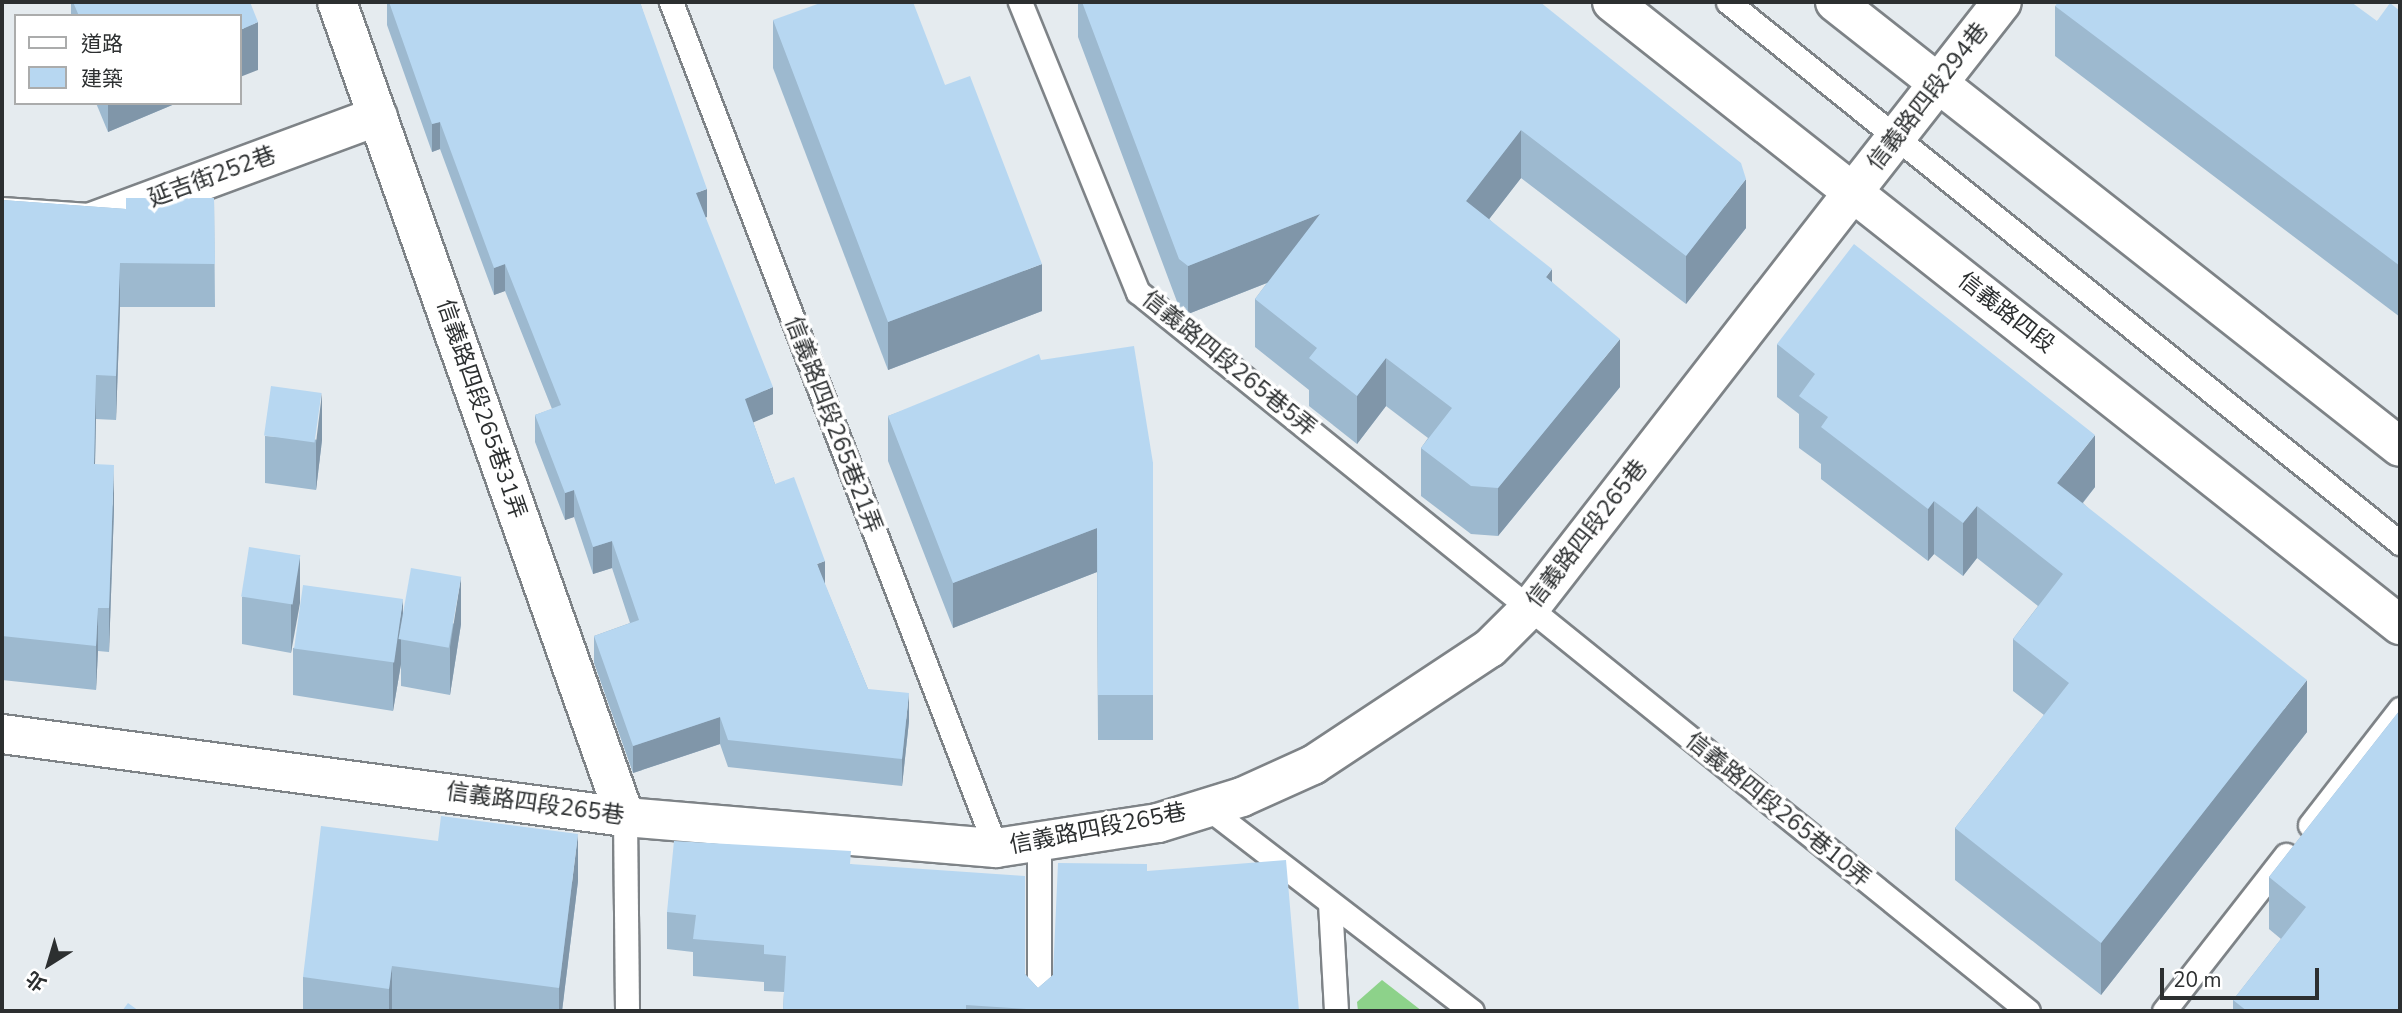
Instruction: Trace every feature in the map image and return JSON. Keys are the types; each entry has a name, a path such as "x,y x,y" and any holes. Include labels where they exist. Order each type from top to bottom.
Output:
{"street":[{"name":"信義路四段265巷31弄","path":"337,2 625,817"},
{"name":"信義路四段","path":"1612,2 2400,625"},
{"path":"1835,2 2400,447"},
{"name":"信義路四段294巷","path":"1853,192 2002,2"},
{"name":"延吉街252巷","path":"2,216 89,223 378,116"},
{"name":"信義路四段265巷","path":"2,734 625,817 996,848 1039,844 1208,808 1313,765 1419,701 1490,648 1529,609 1853,192"}],"lane":[{"name":"信義路四段265巷21弄","path":"671,2 996,848"},
{"name":"信義路四段265巷5弄","path":"1020,2 1138,292 1529,609"},
{"path":"1728,2 1897,136 2001,227 2400,543"},
{"name":"信義路四段265巷10弄","path":"1529,609 2028,1011"},
{"path":"2164,1011 2400,709"},
{"path":"1208,808 1472,1011"},
{"path":"625,817 627,1011"},
{"path":"1039,844 1039,1011"},
{"path":"1330,902 1336,1011"}],"green space":[{"path":"1382,980 1422,1011 1358,1011 1357,1002"}],"building":[{"path":"73,2 250,2 258,22 242,29 242,14 78,14"},
{"path":"389,2 640,2 707,189 696,193 773,387 745,399 775,484 794,477 825,561 817,564 868,689 909,693 902,759 728,740 720,717 633,746 594,636 639,620 612,541 593,547 574,490 565,493 535,415 561,405 505,264 494,268 440,122 432,124"},
{"path":"823,2 913,2 945,85 970,76 1042,264 888,322 773,20"},
{"path":"1082,2 1540,2 1741,163 1746,179 1686,256 1521,130 1466,201 1552,269 1546,277 1620,339 1498,488 1471,486 1421,448 1452,408 1386,358 1357,396 1309,358 1317,348 1255,299 1320,214 1188,266 1179,259"},
{"path":"2058,2 2351,2 2377,21 2390,3 2400,11 2400,266 2055,6"},
{"path":"126,198 214,198 215,264 120,263 116,376 96,375 94,464 114,465 109,608 98,608 96,646 2,636 2,200 126,209"},
{"path":"1854,244 2095,435 2057,483 2307,680 2101,943 1955,828 2069,683 2013,639 2063,574 1977,506 1963,523 1934,501 1928,509 1821,427 1828,417 1799,396 1815,374 1777,344"},
{"path":"1134,346 1153,463 1153,695 1098,695 1097,528 953,583 888,416 1039,354 1041,360"},
{"path":"271,386 322,393 315,443 264,436"},
{"path":"249,547 300,555 293,605 241,596"},
{"path":"411,568 461,577 449,648 398,639"},
{"path":"303,585 403,599 394,662 294,648"},
{"path":"2400,710 2400,1011 2247,1011 2233,1000 2306,907 2269,877"},
{"path":"441,816 578,834 559,988 392,966 389,989 303,977 321,826 438,841"},
{"path":"674,841 851,851 850,864 1025,876 1025,974 1038,988 1053,975 1058,863 1147,864 1147,871 1286,860 1299,1011 1057,1011 966,1005 966,1011 783,1011 786,956 764,954 764,945 693,939 696,915 667,912"},
{"path":"128,1003 139,1011 122,1011"}]}
